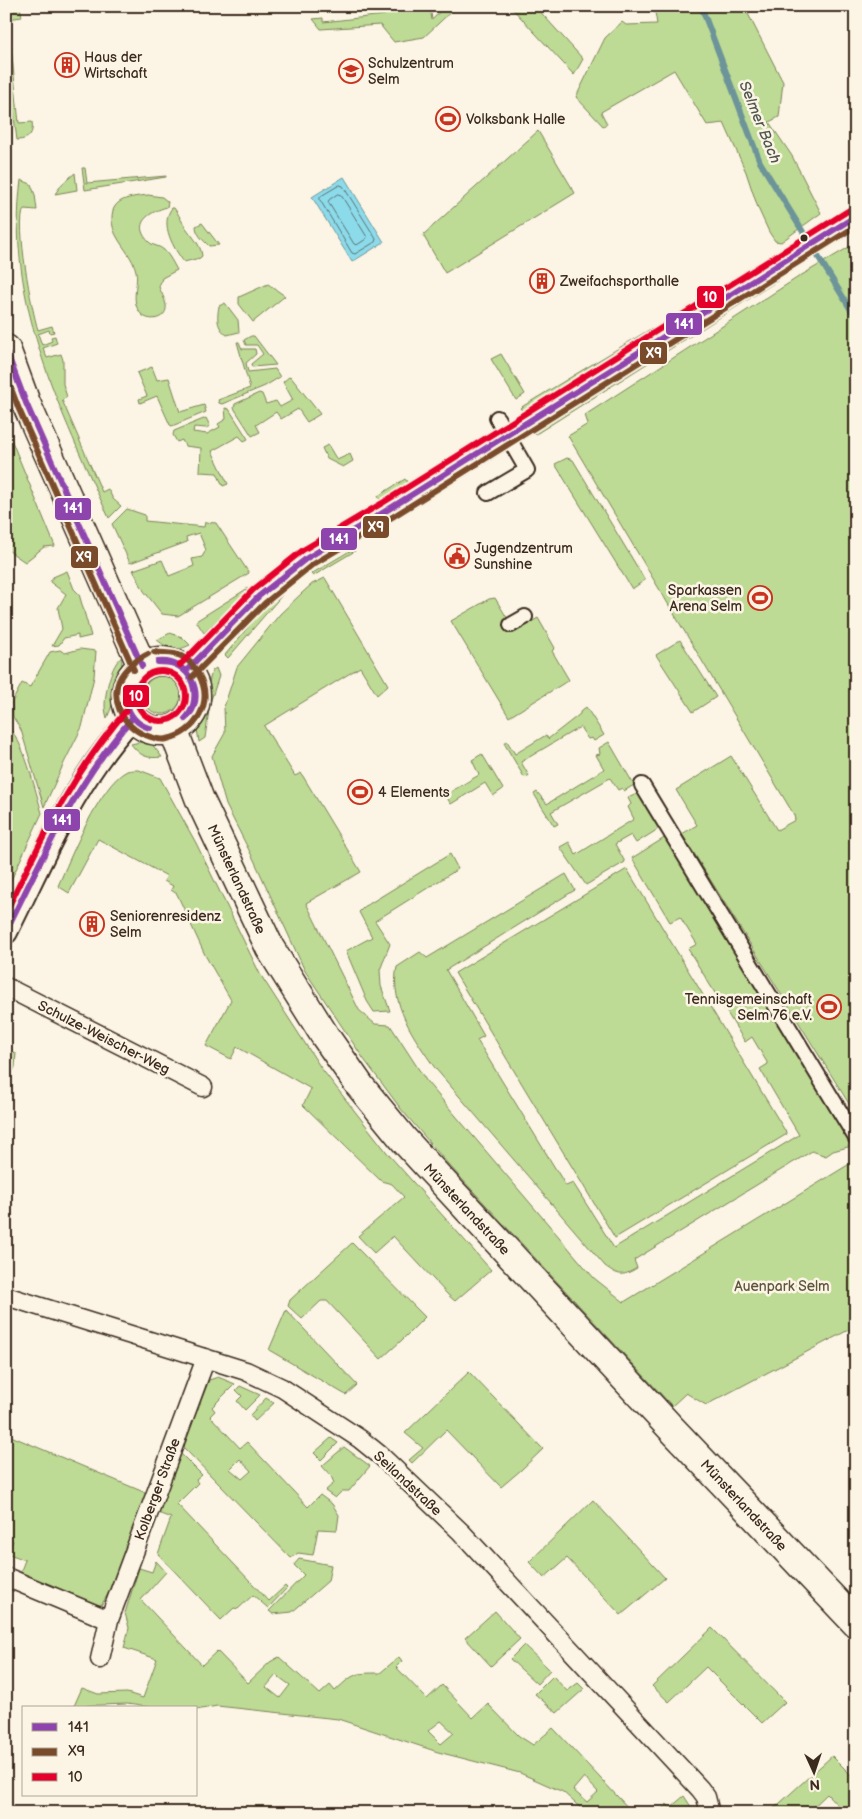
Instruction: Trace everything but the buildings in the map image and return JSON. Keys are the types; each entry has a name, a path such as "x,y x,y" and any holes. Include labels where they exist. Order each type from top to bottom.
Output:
{"main road":[{"path":"6,349 26,403 142,666"},
{"path":"153,661 165,661 176,664 186,671 192,679 195,688 194,708 182,724 162,731 151,729 133,717 127,706 126,689 134,673 142,666 153,661"},
{"name":"Münsterlandstraße","path":"173,728 200,800 270,948 320,1028 360,1086 426,1164 676,1434 856,1624"}],"street":[{"path":"186,671 259,596 290,570 502,426 856,216"},
{"path":"488,493 527,470 502,426"},
{"path":"511,625 525,617"},
{"path":"6,932 90,770 113,738 133,717"},
{"path":"642,785 856,1138"},
{"name":"Schulze-Weischer-Weg","path":"6,987 203,1087"},
{"name":"Seilandstraße","path":"6,1296 246,1372 282,1388 360,1439 381,1456 461,1532 692,1781 706,1797 710,1813"},
{"name":"Kolberger Straße","path":"100,1659 109,1620 206,1358"},
{"path":"6,1577 109,1620"}],"green space":[{"path":"6,6 20,6 22,17 8,19 19,123 32,122 30,135 21,140 17,140 13,106"},
{"path":"430,6 432,20 445,6 457,6 424,37 394,42 380,25 321,29 313,19 323,18 323,22 385,15 385,11"},
{"path":"510,6 535,6 583,59 574,75"},
{"path":"654,6 744,6 783,82 779,117 769,122 792,156 821,213 781,242 775,241 769,232 758,208 746,172 724,123 707,125 674,70 601,112 607,124 603,126 576,97 605,38 622,22 626,25 657,24"},
{"path":"538,131 575,193 445,273 423,235"},
{"path":"82,168 85,168 87,183 166,177 85,190"},
{"path":"75,173 77,190 55,194 62,184"},
{"path":"21,180 31,184 37,210 24,209 22,218 25,268 32,305 38,330 52,326 54,332 50,333 49,330 38,334 42,345 52,341 51,337 55,336 57,343 43,348 47,358 61,354 63,360 63,384 67,397 62,400 102,492 108,489 113,499 121,506 109,518 56,396 41,355 29,312 21,269 18,225"},
{"path":"148,195 162,197 168,202 167,207 154,212 144,220 142,230 144,236 150,243 166,252 177,270 162,278 159,287 166,309 162,316 154,319 142,315 138,310 135,299 137,276 135,266 116,235 112,221 113,212 118,203 129,198"},
{"path":"174,208 197,243 202,256 200,258 184,262 172,243 167,229 167,221 168,214"},
{"path":"202,223 219,245 209,246 200,237 196,226"},
{"name":"Sparkassen Arena Selm","path":"856,243 856,1115 682,834 697,825 676,790 731,756 777,830 795,820 794,815 568,436 588,424 585,415 800,276"},
{"path":"776,276 779,280 536,434 534,430"},
{"path":"268,284 285,296 253,322 239,304 239,297"},
{"path":"225,303 238,320 239,332 227,335 219,325 219,306"},
{"path":"652,328 645,341 525,414 520,408"},
{"path":"254,336 276,365 252,367 251,364 263,354 257,345 246,345 244,340"},
{"path":"237,342 239,342 242,349 255,349 256,354 246,363 248,372 275,369 280,377 265,386 222,404 218,400 250,388"},
{"path":"501,354 525,394 516,400 491,359"},
{"path":"152,367 157,380 169,378 180,412 204,405 206,412 172,426 157,396 140,403 139,399 147,396 137,373"},
{"path":"290,376 320,414 307,422 298,409 281,419 276,412 256,425 260,432 252,436 234,408 235,404 259,393 262,394 266,404 276,401 280,407 293,400 283,382"},
{"path":"225,408 229,409 248,439 244,441 239,436 212,451 228,484 223,486 217,473 200,472 201,448 185,446 182,440 177,442 173,435 174,431 206,418 210,426 206,428 194,427 193,432 207,434 220,427 218,424 226,419"},
{"path":"6,427 55,546 44,547 25,562 6,549"},
{"path":"328,445 337,460 350,454 353,461 343,467 327,459 322,448"},
{"path":"567,458 573,460 645,580 632,589 555,464"},
{"path":"405,479 409,484 381,502 378,496"},
{"path":"127,509 145,515 145,521 204,527 205,522 216,523 249,573 178,616 162,614 144,591 133,570 162,560 169,576 194,566 192,559 202,557 206,550 199,533 186,537 187,542 130,563 112,524"},
{"path":"353,549 355,551 313,576 311,574"},
{"path":"67,571 74,589 79,594 91,636 78,639 78,635 64,638 59,645 52,646 62,629 58,608 66,594 50,582 53,577"},
{"name":"Auenpark Selm","path":"325,578 388,685 377,695 360,667 264,726 295,776 301,773 361,872 306,903 359,1010 375,1024 390,1025 427,1082 594,1278 624,1302 856,1160 856,1326 706,1405 686,1393 672,1406 448,1164 401,1109 363,1058 305,971 254,860 226,805 212,756 225,733 224,707 237,667 280,614 312,584"},
{"path":"248,588 248,591 204,633 196,621"},
{"path":"278,591 283,594 228,658 225,655"},
{"path":"495,598 515,631 538,618 555,648 552,651 569,680 509,717 451,621 489,599"},
{"path":"170,633 182,637 190,645 180,649 173,649 157,640"},
{"path":"680,640 716,697 693,712 656,655"},
{"path":"80,649 96,651 94,677 82,727 44,807 21,730 13,717 12,702 22,683 30,687 50,652 60,650 65,653"},
{"path":"122,657 118,688 107,718 105,706 107,687 115,666"},
{"path":"216,668 219,676 210,703 205,738 199,742 197,729 207,705 207,690 212,671"},
{"path":"162,676 176,681 181,695 176,709 162,714 148,709 143,695 148,681"},
{"path":"586,707 604,735 594,741 592,738 588,739 580,727 521,762 529,776 524,777 504,743 507,741 515,754 546,735 548,739"},
{"path":"6,727 12,732 23,752 42,813 6,891"},
{"path":"140,742 151,743 162,757 152,758 141,754 131,744"},
{"path":"609,742 634,785 624,791 622,788 618,790 610,778 551,812 558,824 554,826 534,794 537,792 547,804 604,769 596,755 600,754 599,748"},
{"path":"482,754 503,789 493,796 485,783 451,804 445,795 479,775 472,760"},
{"path":"139,770 160,778 196,843 260,974 321,1068 389,1155 491,1270 455,1301 393,1236 374,1253 358,1236 404,1197 392,1184 381,1181 303,1105 311,1089 237,1047 231,1059 206,1046 231,1000 205,955 177,894 171,890 173,886 164,881 167,876 98,839 69,893 58,886 96,806 117,779 127,771"},
{"path":"639,793 660,828 636,843 631,835 615,844 625,862 586,885 560,847 569,842 576,855 634,819 628,807 631,804 628,798"},
{"path":"666,837 852,1146 833,1151 826,1156 812,1151 634,1260 637,1268 628,1273 621,1274 605,1266 435,1068 412,1033 400,1008 396,981 397,967 420,952 427,958 566,874 575,890 446,970 484,1036 477,1040 566,1186 573,1183 614,1248 799,1135 760,1069 768,1064 752,1037 745,1042 688,949 697,944 680,917 670,922 632,858"},
{"path":"450,854 458,869 375,921 390,944 380,970 381,986 390,1011 374,1012 367,1001 346,951 372,937 359,912 364,907"},
{"path":"627,869 787,1134 615,1238 455,973"},
{"path":"6,1050 16,1053 15,1067 6,1085"},
{"path":"352,1243 425,1317 381,1359 327,1301 321,1301 302,1319 288,1306 290,1300"},
{"path":"286,1310 357,1385 346,1395 269,1350"},
{"path":"469,1372 543,1449 501,1487 446,1430 412,1463 409,1460 423,1448 405,1433"},
{"path":"218,1377 235,1384 212,1407 215,1411 210,1416 240,1448 247,1442 308,1507 320,1495 332,1504 339,1515 337,1530 318,1529 313,1555 298,1553 291,1558 184,1448 209,1380","holes":["240,1459 251,1471 242,1479 230,1469"]},
{"path":"240,1386 260,1395 245,1410 237,1401 242,1396 236,1390"},
{"path":"266,1398 274,1403 255,1421 250,1415"},
{"path":"6,1434 146,1493 108,1594 102,1604 91,1609 19,1576 25,1560 7,1553 13,1541 6,1537"},
{"path":"331,1438 338,1443 321,1460 314,1453"},
{"path":"344,1447 370,1466 349,1491 342,1491 335,1498 325,1491 334,1483 331,1476 322,1466"},
{"path":"181,1454 202,1475 196,1480 198,1483 177,1504 269,1601 285,1586 287,1588 268,1608 253,1595 238,1609 234,1608 221,1620 158,1554 171,1518 158,1513"},
{"path":"593,1500 665,1578 621,1615 567,1558 544,1578 529,1562"},
{"path":"299,1559 331,1565 328,1581 292,1612 273,1614 269,1611 304,1575 294,1565"},
{"path":"156,1561 166,1572 141,1600 202,1665 217,1651 248,1683 270,1662 279,1657 320,1694 330,1685 335,1691 355,1675 380,1673 399,1657 402,1661 396,1667 427,1699 442,1685 473,1718 488,1704 519,1736 533,1745 553,1728 633,1813 586,1813 563,1792 520,1773 438,1752 338,1719 217,1706 198,1710 198,1706 141,1706 127,1704 74,1706 82,1688 98,1694 127,1693 143,1698 157,1659 124,1648 129,1628 125,1613 139,1568 152,1572","holes":["276,1675 290,1685 280,1698 266,1687","441,1721 454,1733 441,1744 428,1731","584,1777 598,1792 587,1802 573,1790"]},
{"path":"495,1611 520,1639 491,1666 465,1638"},
{"path":"712,1628 785,1702 762,1723 706,1667 669,1702 652,1686"},
{"path":"524,1645 550,1670 537,1684 510,1659"},
{"path":"553,1676 567,1691 578,1683 584,1689 557,1713 535,1694"},
{"path":"832,1756 856,1780 856,1813 845,1813 827,1794 807,1813 769,1813"},
{"path":"684,1796 695,1813 658,1813 667,1804 670,1808"}],"water":[{"path":"344,177 384,242 352,262 312,197"}],"waterway":[{"name":"Selmer Bach","path":"701,6 760,162 856,318"}],"transit line":[{"name":"10","path":"180,665 253,590 303,550 384,502 851,209"},
{"name":"141","path":"186,671 259,596 307,558 389,509 856,216"},
{"name":"X9","path":"192,677 265,603 312,565 394,516 856,226"},
{"name":"141","path":"6,350 26,403 142,666"},
{"name":"X9","path":"6,375 18,407 134,670"},
{"name":"X9","path":"148,654 132,664 119,681 116,691 119,710 131,726 139,732 159,739 167,739 177,736 186,730 200,715 203,706 203,686 196,669 184,658 174,654 154,652"},
{"name":"141","path":"158,662 172,663 181,668 191,681 194,688 193,705 185,719"},
{"name":"141","path":"158,662 169,662 179,666 192,681 195,701 192,710 185,719"},
{"name":"10","path":"156,671 166,671 179,678 186,691 186,696 186,701 179,714 166,721 156,721 147,717 140,710 136,701 136,691 140,682 147,675 156,671"},
{"name":"141","path":"127,702 129,711 134,718 145,727 150,728"},
{"name":"10","path":"6,912 59,807 90,759 126,711"},
{"name":"141","path":"6,931 62,820 78,793 94,767 133,717"}],"place":[{"name":"Haus der Wirtschaft","path":"67,65"},
{"name":"Schulzentrum Selm","path":"351,71"},
{"name":"Volksbank Halle","path":"448,119"},
{"name":"Zweifachsporthalle","path":"542,281"},
{"name":"Jugendzentrum Sunshine","path":"457,556"},
{"name":"Sparkassen Arena Selm","path":"760,598"},
{"name":"4 Elements","path":"360,792"},
{"name":"Seniorenresidenz Selm","path":"92,924"},
{"name":"Tennisgemeinschaft Selm 76 e.V.","path":"829,1007"}]}
